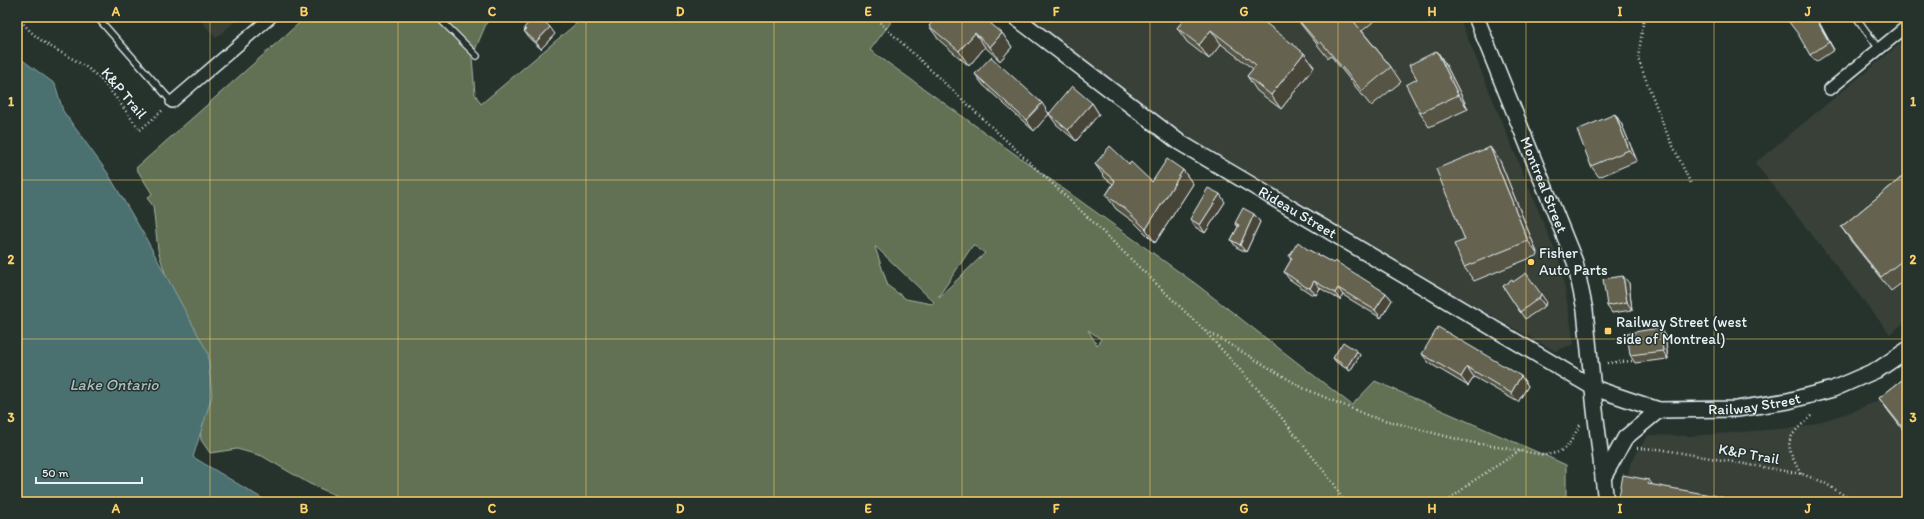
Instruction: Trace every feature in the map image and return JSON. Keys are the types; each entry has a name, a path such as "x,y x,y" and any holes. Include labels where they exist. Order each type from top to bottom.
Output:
{"street":[{"path":"172,102 271,17"},
{"name":"Rideau Street","path":"1015,17 1179,142 1594,388"},
{"name":"Montreal Street","path":"1476,17 1575,262 1585,310 1606,502"},
{"path":"1830,89 1907,26"},
{"name":"Railway Street","path":"1594,388 1659,410 1737,409 1788,401 1833,389 1879,369 1907,350"},
{"path":"1603,478 1625,438 1659,410"}],"lane":[{"path":"97,17 172,102"},
{"path":"438,17 477,56"},
{"path":"1856,17 1879,49"}],"path":[{"name":"K&P Trail","path":"19,17 27,28 56,52 94,74 140,130 172,102"},
{"path":"874,17 1074,204 1203,329 1270,404 1334,484 1344,502"},
{"path":"1644,17 1638,59 1665,130 1691,184"},
{"path":"1203,329 1303,388 1370,416 1464,441 1544,455 1565,450 1580,425"},
{"path":"1607,363 1632,361"},
{"path":"1802,474 1789,453 1789,442 1793,433 1812,414"},
{"name":"K&P Trail","path":"1632,447 1659,449 1802,474 1823,482 1855,502"},
{"path":"1447,502 1470,483 1521,450"}],"shaded area":[{"path":"198,17 240,17 216,38"},
{"path":"1022,17 1459,17 1561,266 1574,344 1555,351 1322,223 1157,117"},
{"path":"1907,38 1907,320 1890,334 1755,163"},
{"path":"1907,385 1907,502 1629,502 1627,483 1630,464 1648,435 1691,436 1804,427 1854,411 1890,395"}],"green space":[{"path":"306,17 489,17 472,57 475,94 481,104 584,17 895,17 870,50 1196,284 1352,405 1375,381 1544,455 1566,465 1566,502 351,502 310,484 262,456 237,449 210,453 201,440 195,346 173,300 158,250 153,206 147,198 152,194 136,168","holes":["973,245 985,253 939,297 939,296","875,247 934,302 932,304 906,299 888,286","1088,330 1101,339 1097,345"]}],"water":[{"name":"Lake Ontario","path":"17,56 55,84 63,111 107,172 143,233 208,353 212,396 193,457 268,502 17,502"}],"building":[{"path":"538,17 540,17 550,27 536,42 524,31 526,30 524,28 531,19 534,22"},
{"path":"936,17 983,17 1002,33 990,47 975,33 959,51 929,26"},
{"path":"1186,17 1258,17 1304,53 1271,95 1247,76 1256,65 1211,30 1199,45 1177,28"},
{"path":"1296,17 1352,17 1351,18 1391,67 1362,91 1321,42 1319,44"},
{"path":"1785,17 1815,17 1829,42 1810,55 1798,34"},
{"path":"1437,51 1458,95 1420,113 1406,85 1417,79 1409,65"},
{"path":"991,57 1042,103 1026,120 975,74"},
{"path":"1072,86 1092,103 1068,130 1049,114"},
{"path":"1615,114 1629,150 1591,166 1577,130"},
{"path":"1110,146 1129,164 1131,162 1152,182 1167,159 1183,170 1146,229 1125,209 1106,195 1115,181 1095,164"},
{"path":"1490,147 1528,241 1464,267 1454,244 1465,240 1436,169"},
{"path":"1907,173 1907,257 1881,277 1841,227"},
{"path":"1208,188 1220,194 1200,225 1190,219"},
{"path":"1243,208 1254,214 1240,245 1231,240 1239,225 1235,223"},
{"path":"1298,242 1307,249 1333,263 1335,261 1386,293 1375,310 1338,288 1335,293 1314,281 1310,288 1306,287 1284,272 1292,258 1289,256"},
{"path":"1526,273 1541,294 1539,298 1520,312 1503,286 1512,280 1513,282"},
{"path":"1623,276 1627,302 1607,306 1603,279"},
{"path":"1438,327 1521,376 1511,393 1467,367 1461,377 1422,354"},
{"path":"1660,328 1663,351 1630,355 1627,333"},
{"path":"1343,342 1357,351 1347,367 1333,358"},
{"path":"1907,376 1907,433 1879,398"},
{"path":"1623,475 1649,480 1648,484 1722,497 1721,502 1618,502"}],"place":[{"name":"Fisher Auto Parts","path":"1531,262"},
{"name":"Railway Street (west side of Montreal)","path":"1608,331"}]}
